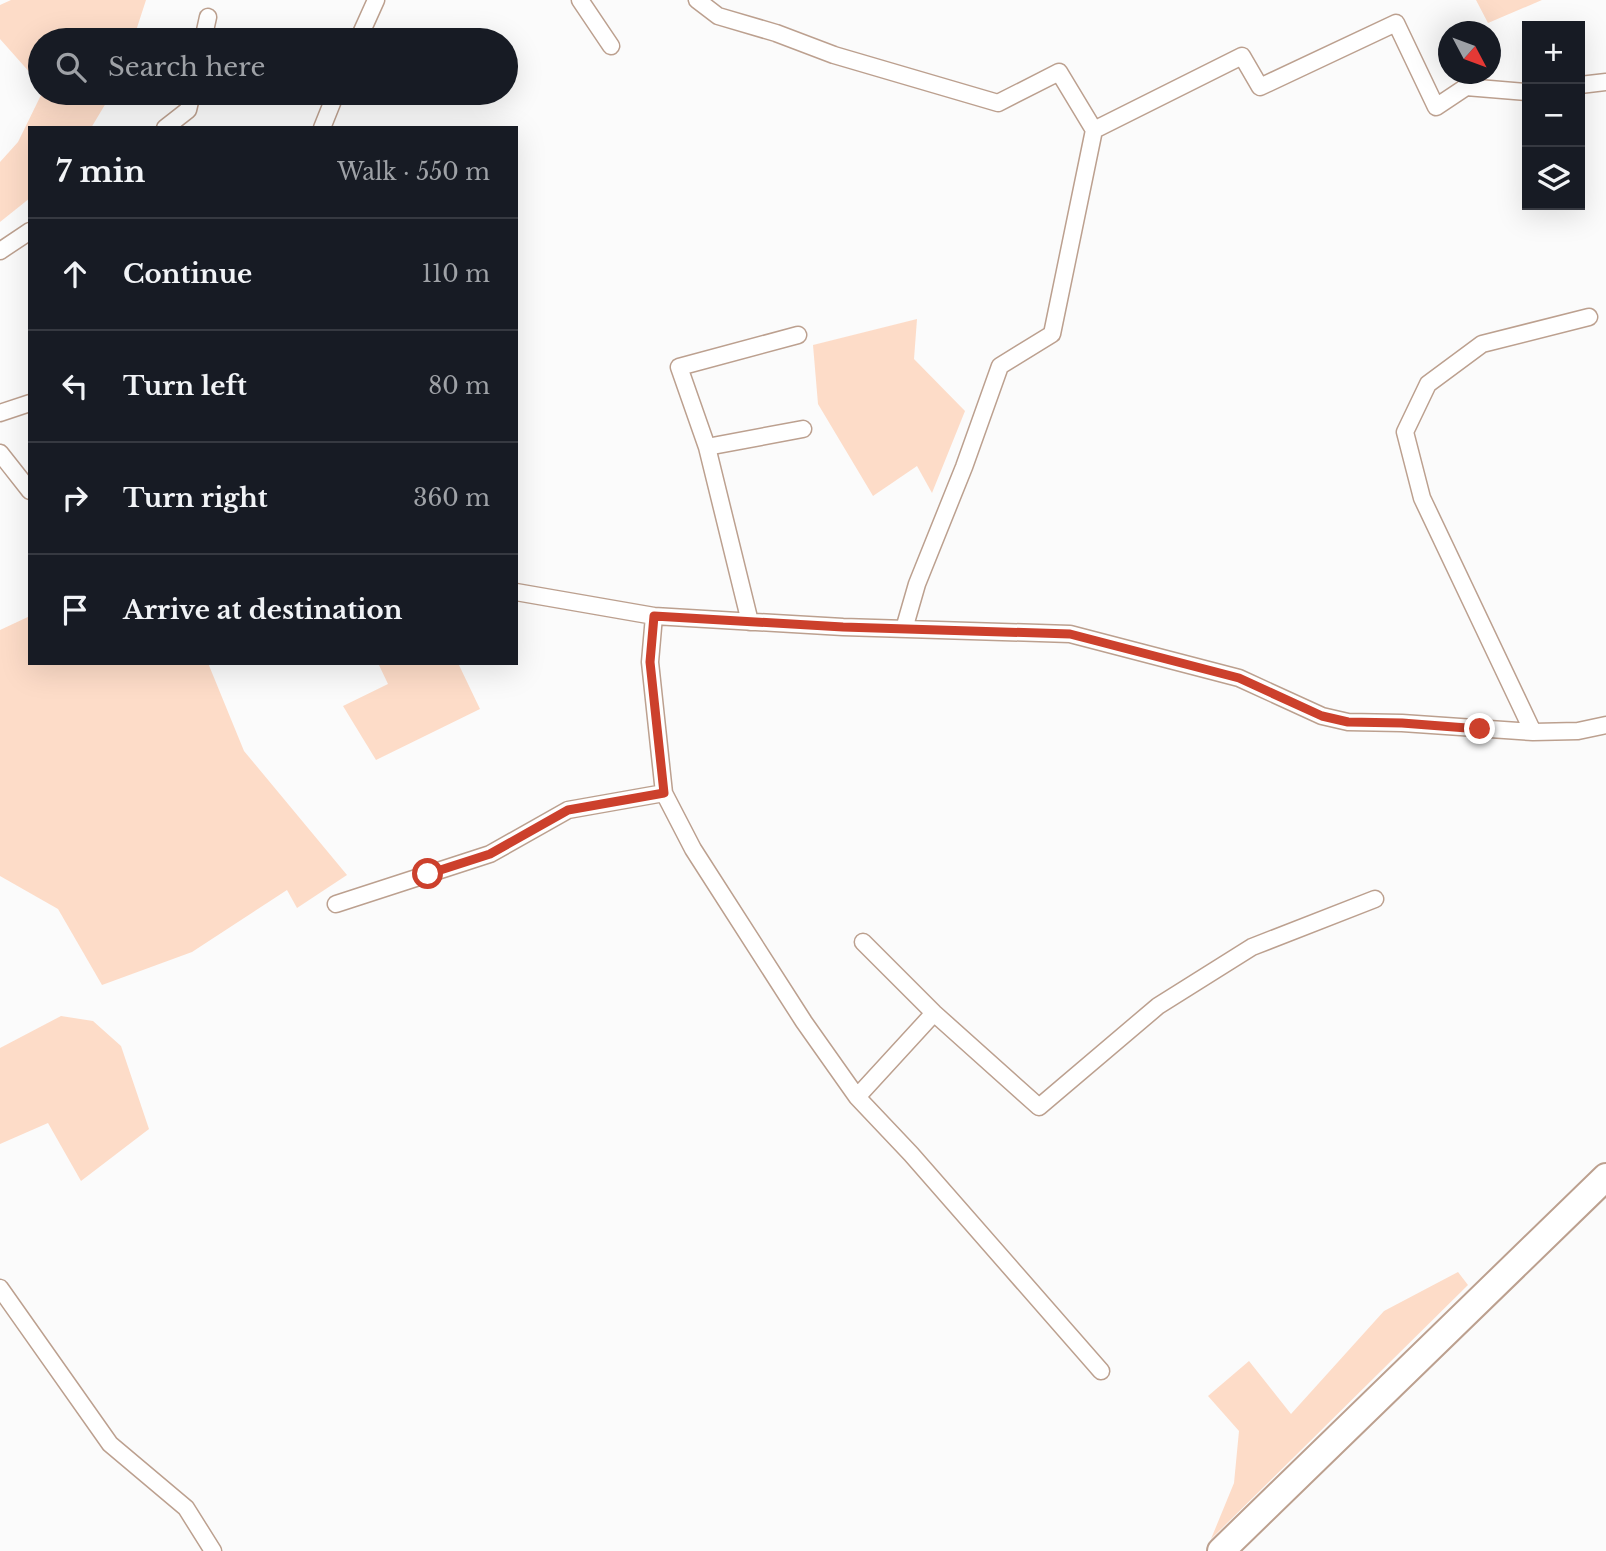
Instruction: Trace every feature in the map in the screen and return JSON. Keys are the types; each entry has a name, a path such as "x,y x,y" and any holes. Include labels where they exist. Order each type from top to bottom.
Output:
{"main road":[{"path":"1221,1551 1606,1177"},
{"path":"1246,1551 1606,1200"}],"street":[{"path":"363,28 376,0"},
{"path":"580,0 611,46"},
{"path":"697,0 718,16 776,33 834,55 998,103 1059,72 1094,130 1052,334 1000,366 964,467 917,584 904,629"},
{"path":"206,28 208,17"},
{"path":"1094,130 1242,55 1261,87 1396,23 1436,107 1466,87 1522,92"},
{"path":"1585,84 1606,82"},
{"path":"168,126 188,110 189,105"},
{"path":"323,126 331,105"},
{"path":"0,251 28,232"},
{"path":"1533,732 1422,498 1405,432 1429,384 1482,344 1588,317"},
{"path":"750,622 706,447 679,367 798,335"},
{"path":"0,413 28,404"},
{"path":"706,447 803,429"},
{"path":"0,453 28,488"},
{"path":"518,592 654,616 904,629 1070,634 1239,678 1322,716 1348,722 1533,732 1578,731 1606,725"},
{"path":"654,616 650,662 664,793 693,849 804,1022 857,1097 911,1154 1101,1371"},
{"path":"336,904 490,854 568,810 664,793"},
{"path":"863,942 934,1013 1039,1107 1158,1006 1240,954 1375,899"},
{"path":"857,1097 934,1013"},
{"path":"0,1288 110,1444 186,1507 213,1551"}],"shaded area":[{"path":"11,0 146,0 137,28 28,28 28,70 0,39 0,5"},
{"path":"1476,0 1542,0 1493,21 1487,21"},
{"path":"36,105 105,105 92,126 28,126 28,200 0,222 0,162 18,142"},
{"path":"917,319 914,359 965,411 932,493 917,466 873,496 818,404 813,345"},
{"path":"28,617 28,665 209,665 244,751 347,875 297,908 287,890 192,952 102,985 58,909 0,876 0,630"},
{"path":"379,665 459,665 480,709 376,760 343,706 388,684"},
{"path":"61,1016 93,1021 121,1046 149,1129 81,1181 48,1123 0,1144 0,1048"},
{"path":"1458,1272 1468,1285 1211,1539 1234,1483 1239,1431 1208,1396 1249,1361 1291,1414 1384,1311"}],"route":[{"path":"428,874 490,854 568,810 664,793 650,662 654,616 843,627 1070,634 1239,678 1322,716 1348,722 1480,729"}]}
